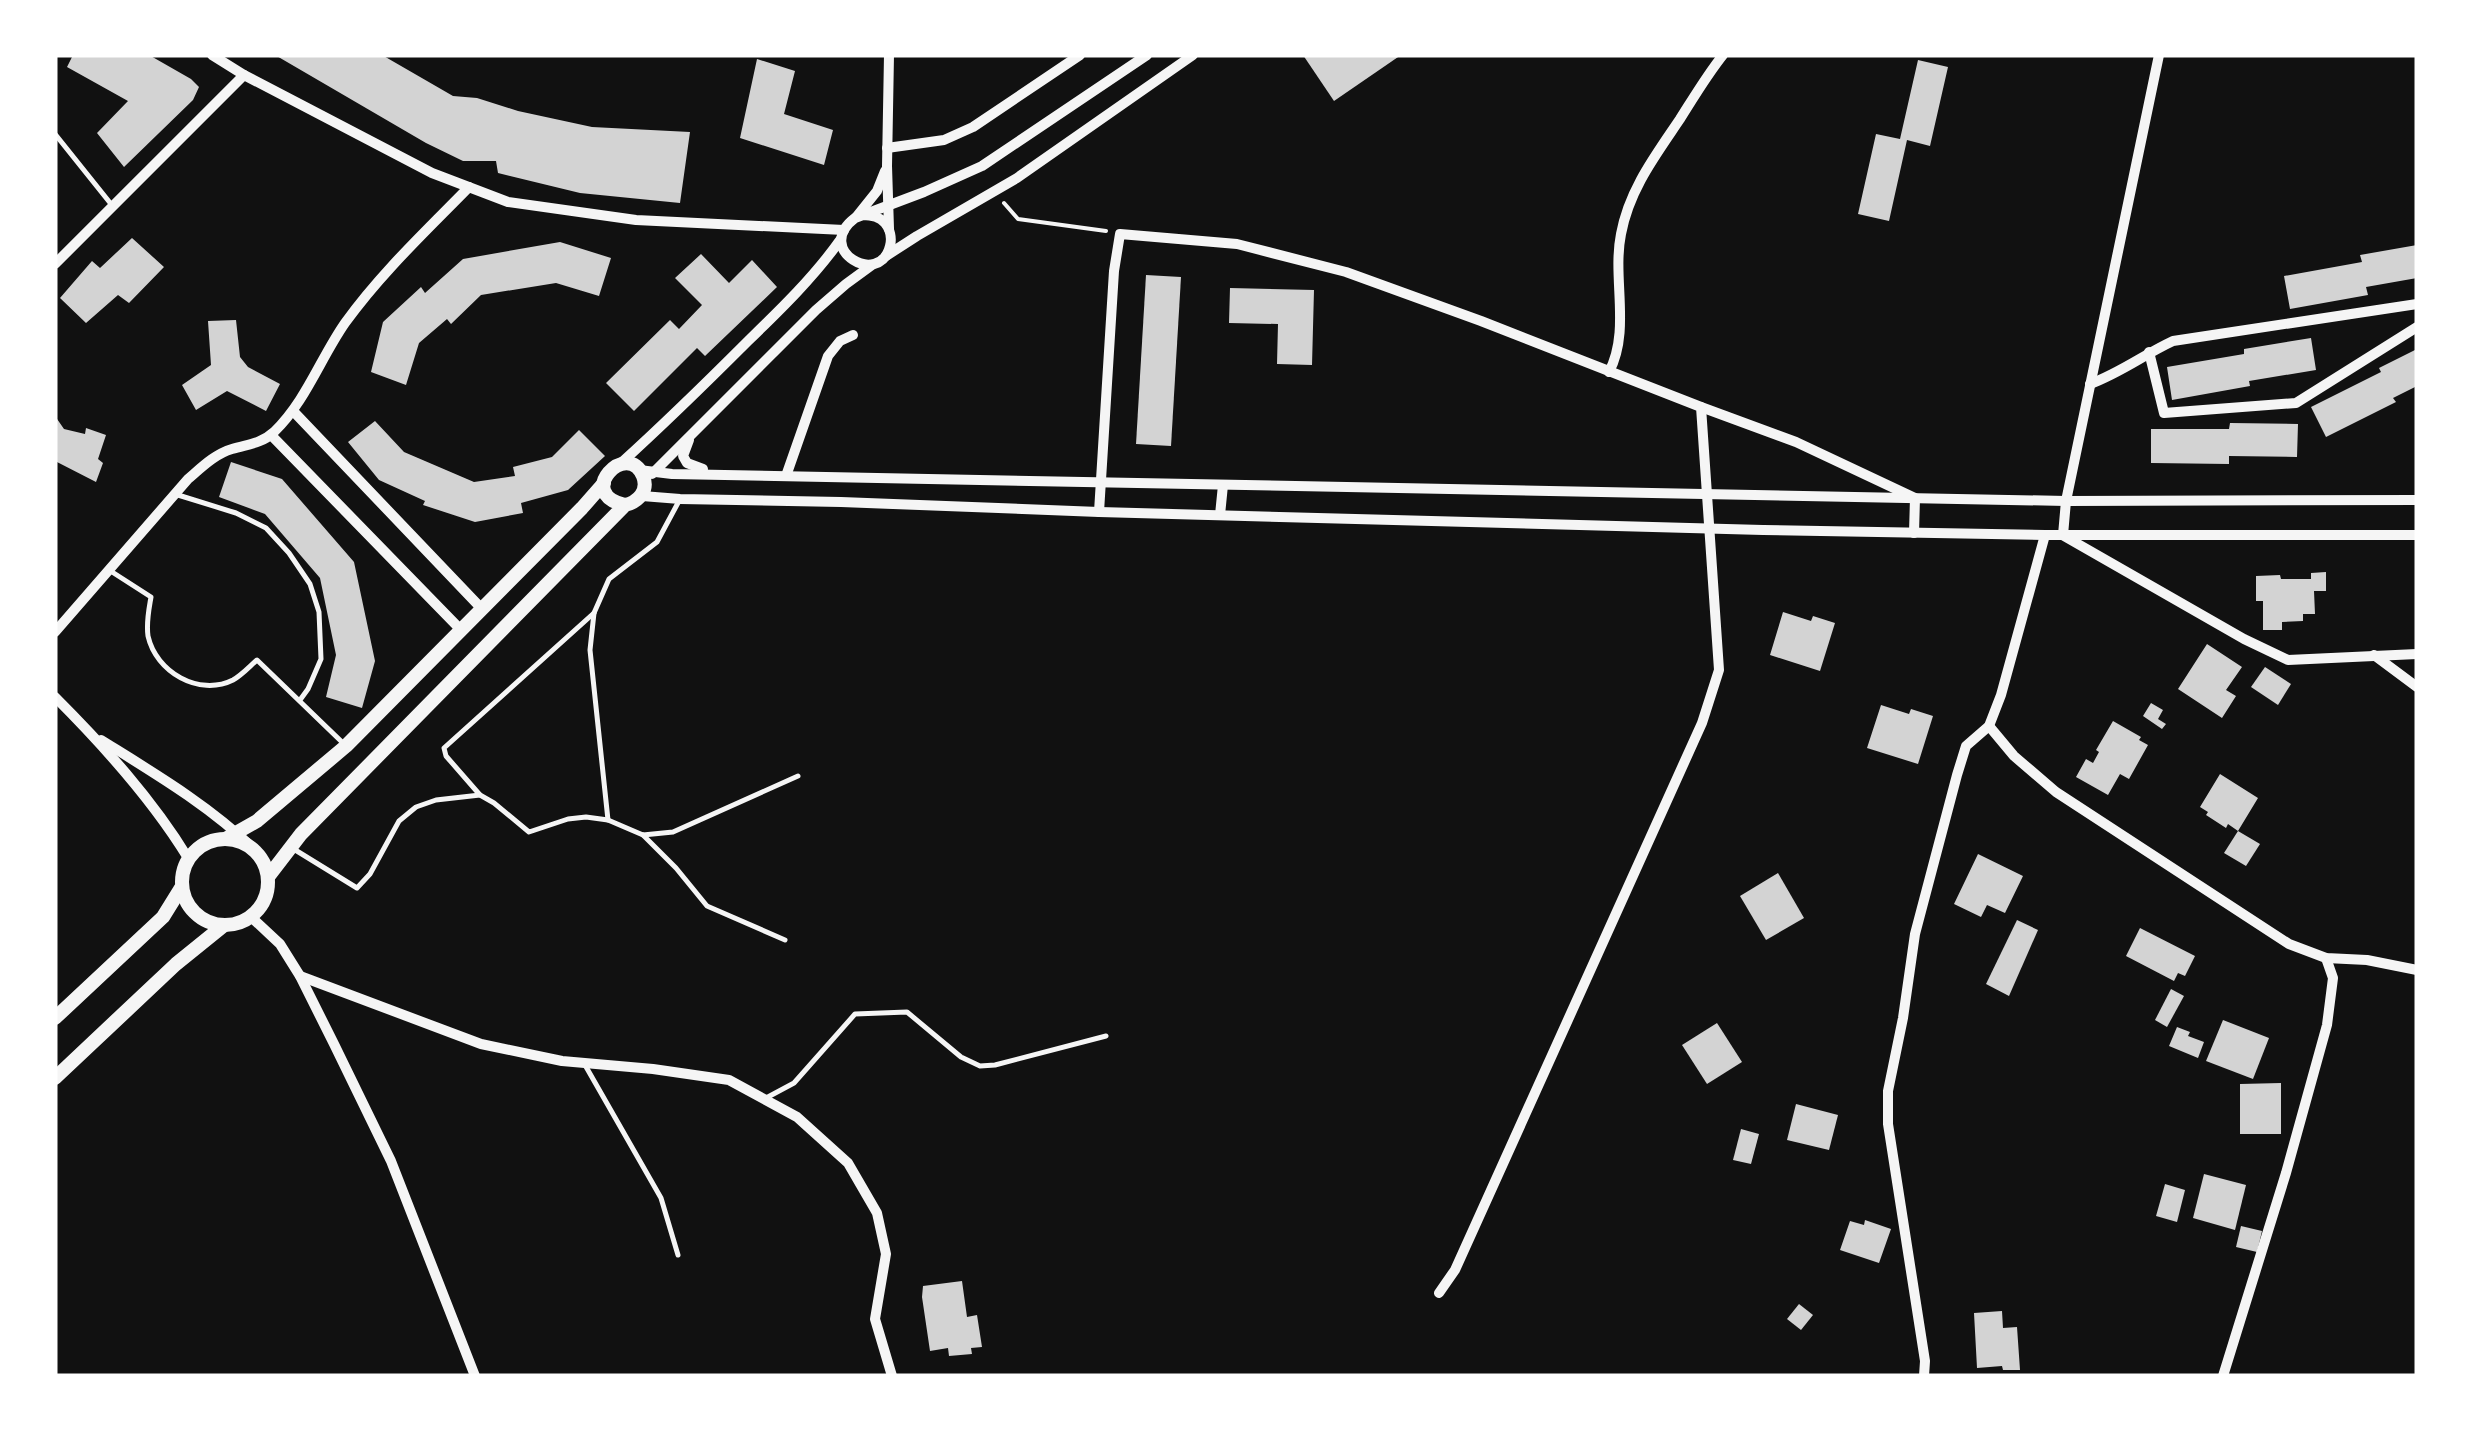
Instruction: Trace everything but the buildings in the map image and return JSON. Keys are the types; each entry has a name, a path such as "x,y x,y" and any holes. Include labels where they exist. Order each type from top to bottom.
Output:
{"street":[{"path":"212,55 432,174 508,202 636,220 843,234"},
{"path":"843,234 846,254 858,264 878,262 890,246 890,55"},
{"path":"887,148 944,140 973,127 1080,55"},
{"path":"604,483 612,501 631,504 645,480 846,284 917,236 994,192 1193,55"},
{"path":"1609,372 1619,339 1620,239 1628,204 1643,173 1723,55"},
{"path":"2064,535 2066,501 2158,55"},
{"path":"859,217 982,166 1145,56 1159,78"},
{"path":"55,264 244,75"},
{"path":"92,734 159,777 232,836 254,850 264,862 268,877 262,906 251,917 223,926 195,914 181,888 188,858 198,847 232,836 257,821 346,746 604,483 609,471 676,414 800,290 859,217 877,191 887,166"},
{"path":"55,632 188,479 213,458 271,436 294,412 342,328 370,290 469,187"},
{"path":"859,217 878,218 889,230"},
{"path":"1100,512 1114,271 1120,234 1237,244 1346,272 1796,442 1915,498"},
{"path":"2090,384 2119,373 2149,352 2174,341 2417,304"},
{"path":"2149,352 2164,413 2296,403 2417,327"},
{"path":"786,476 828,356 840,341 853,335"},
{"path":"1438,1292 1455,1270 1702,723 1719,670 1701,407"},
{"path":"294,412 482,609"},
{"path":"694,430 682,456 687,463 697,469 744,475"},
{"path":"271,436 461,630"},
{"path":"620,464 633,466 645,480 680,500 1914,533 2417,534"},
{"path":"645,480 744,475 2066,501 2417,500"},
{"path":"841,502 842,477"},
{"path":"1220,515 1223,485"},
{"path":"1914,533 1915,498"},
{"path":"268,877 290,847 625,505"},
{"path":"1924,1376 1925,1361 1888,1124 1888,1091 1915,934 1957,775 1966,746 1989,726 2001,695 2045,535"},
{"path":"2064,535 2244,640 2288,660 2417,654"},
{"path":"2373,655 2417,687"},
{"path":"55,697 92,734 174,833 188,858"},
{"path":"1989,726 2014,756 2056,792 2289,944 2326,958 2367,960 2417,970"},
{"path":"55,1018 163,917 181,888"},
{"path":"251,917 280,944 300,976 391,1161 475,1376"},
{"path":"55,1078 176,964 223,926"},
{"path":"2223,1376 2327,1025 2333,978 2326,958"},
{"path":"300,976 481,1044 562,1060 729,1080 797,1117 848,1163 877,1213 886,1254 874,1319 892,1376"}],"lane":[{"path":"55,134 112,207"},
{"path":"175,494 236,512 266,528 310,584 319,612 321,659 300,700"},
{"path":"608,820 590,650 594,613 609,579 657,542 680,500"},
{"path":"109,570 152,596 148,639 167,670 186,681 216,686 236,678 257,660 346,746"},
{"path":"594,613 444,748 446,756 480,795 529,832 568,819 608,820 643,835 707,906 785,940"},
{"path":"643,835 673,832 798,776"},
{"path":"290,847 357,888 370,874 399,822 416,808 436,800 480,795"},
{"path":"764,1099 794,1083 855,1014 907,1012 960,1056 980,1066 1106,1036"},
{"path":"584,1062 661,1198 678,1254"}],"path":[{"path":"994,192 1018,219 1120,234"}]}
